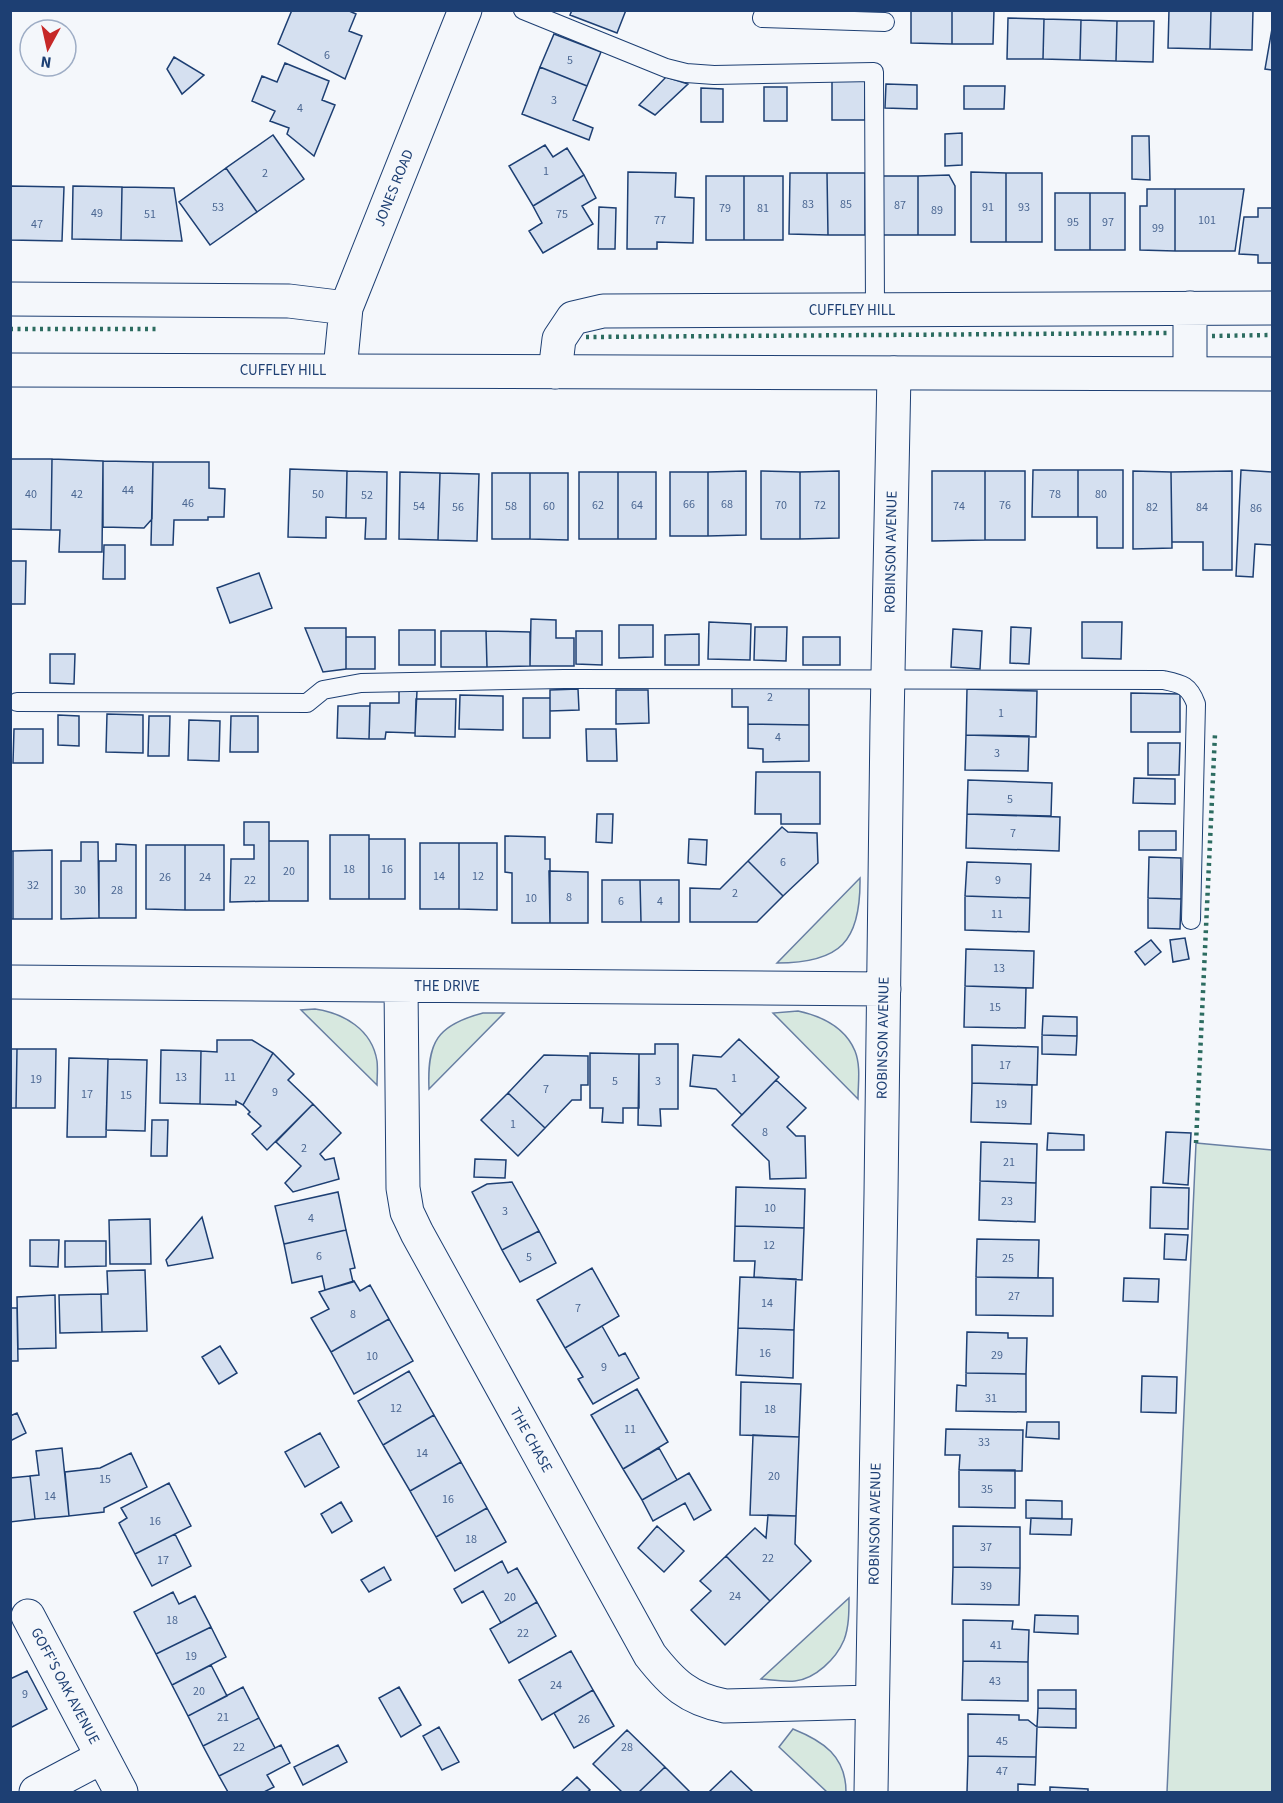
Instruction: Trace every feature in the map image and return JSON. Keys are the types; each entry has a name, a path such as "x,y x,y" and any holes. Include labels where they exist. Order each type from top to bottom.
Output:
{"street":[{"name":"JONES ROAD","path":"340,370 346,308 465,10"},
{"path":"10,299 289,301 346,308"},
{"path":"1190,308 1190,372"},
{"name":"CUFFLEY HILL","path":"555,372 559,339 573,318 603,311 1272,308"},
{"name":"CUFFLEY HILL","path":"10,370 1272,374"},
{"name":"ROBINSON AVENUE","path":"871,1792 894,373"},
{"name":"THE DRIVE","path":"10,982 884,989"},
{"name":"THE CHASE","path":"401,986 403,1188 408,1212 417,1233 650,1655 669,1680 705,1702 725,1706 872,1702"},
{"name":"GOFF'S OAK AVENUE","path":"28,1616 121,1792"},
{"name":"GOFF'S OAK AVENUE","path":"36,1792 102,1756"}],"lane":[{"path":"523,10 666,68 686,73 714,75 874,72 875,310"},
{"path":"765,10 762,18 885,22"},
{"path":"17,702 307,703 323,690 361,683 564,679 1163,680 1182,684 1192,692 1196,704 1191,920"}],"shaded area":[{"path":"860,878 856,918 851,933 843,945 817,959 777,963"},
{"path":"315,1009 336,1014 355,1024 363,1032 374,1050 377,1085 301,1010"},
{"path":"798,1011 831,1024 839,1029 851,1043 858,1063 858,1099 773,1013"},
{"path":"483,1013 504,1013 429,1089 430,1059 438,1038 455,1023"},
{"path":"1196,1143 1272,1150 1272,1792 1167,1792"},
{"path":"849,1598 848,1625 844,1640 836,1654 824,1667 810,1676 795,1681 761,1679"},
{"path":"793,1729 823,1745 837,1759 845,1779 846,1792 827,1792 779,1747"}],"building":[{"path":"292,10 347,10 356,14 349,31 362,36 345,79 278,44"},
{"path":"572,10 626,10 617,33 570,15"},
{"path":"911,10 952,10 952,44 911,43"},
{"path":"952,10 994,10 993,44 952,44"},
{"path":"1169,10 1211,10 1210,49 1168,48"},
{"path":"1211,10 1253,10 1252,50 1210,49"},
{"path":"1008,18 1044,19 1043,59 1007,59"},
{"path":"1044,19 1081,20 1080,60 1043,59"},
{"path":"1081,20 1117,21 1116,61 1080,60"},
{"path":"1117,21 1154,21 1153,62 1116,61"},
{"path":"1272,29 1272,70 1265,69"},
{"path":"554,34 601,52 587,86 540,67"},
{"path":"174,57 204,75 182,94 167,69"},
{"path":"285,63 329,81 322,100 335,105 314,156 287,134 289,128 270,121 275,111 252,101 262,76 277,82"},
{"path":"540,67 587,86 573,120 593,128 589,140 522,114"},
{"path":"666,77 688,84 655,115 639,105"},
{"path":"832,80 865,81 865,120 832,120"},
{"path":"886,84 917,85 917,109 885,108"},
{"path":"964,86 1005,86 1004,109 964,109"},
{"path":"764,87 787,87 787,121 764,121"},
{"path":"701,88 723,89 723,122 701,122"},
{"path":"962,133 962,165 945,166 945,134"},
{"path":"273,135 304,179 257,212 226,168"},
{"path":"1132,136 1149,136 1150,180 1132,179"},
{"path":"545,145 553,157 567,148 584,175 533,206 509,166"},
{"path":"226,168 257,212 210,245 179,202"},
{"path":"628,172 676,173 675,197 694,198 693,243 657,242 657,249 627,249"},
{"path":"971,172 1006,173 1006,242 971,242"},
{"path":"790,173 827,173 828,235 789,234"},
{"path":"827,173 865,173 865,235 828,235"},
{"path":"1006,173 1042,173 1042,242 1006,242"},
{"path":"584,175 596,198 582,206 593,224 543,253 529,231 542,223 533,206"},
{"path":"949,175 955,186 955,235 918,235 918,176"},
{"path":"706,176 744,176 744,240 706,240"},
{"path":"744,176 783,176 783,240 744,240"},
{"path":"881,176 918,176 918,235 881,235"},
{"path":"11,186 64,187 62,241 10,240"},
{"path":"73,186 122,187 121,240 72,239"},
{"path":"122,187 174,188 182,241 121,240"},
{"path":"1147,189 1175,189 1175,251 1140,250 1140,206 1147,206"},
{"path":"1175,189 1244,189 1235,251 1175,251"},
{"path":"1055,193 1090,193 1090,250 1055,250"},
{"path":"1090,193 1125,193 1125,250 1090,250"},
{"path":"599,207 616,208 615,249 598,249"},
{"path":"1258,208 1272,208 1272,263 1258,263 1258,255 1239,254 1244,217 1258,217"},
{"path":"10,459 52,459 51,530 10,529"},
{"path":"52,459 103,461 102,552 59,552 60,530 51,530"},
{"path":"103,461 153,462 152,519 144,528 103,527"},
{"path":"153,462 209,462 209,488 225,489 224,517 208,517 208,520 174,520 173,545 151,545"},
{"path":"290,469 347,471 346,518 326,517 326,538 288,537"},
{"path":"1033,470 1078,470 1078,517 1032,517"},
{"path":"1078,470 1123,470 1123,548 1097,548 1097,517 1078,517"},
{"path":"1241,470 1272,472 1272,545 1255,544 1253,577 1236,576"},
{"path":"347,471 387,472 386,539 365,539 366,518 346,518"},
{"path":"746,471 746,535 708,536 708,472"},
{"path":"761,471 800,472 800,539 761,539"},
{"path":"839,471 839,538 800,539 800,472"},
{"path":"932,471 985,471 985,540 932,541"},
{"path":"985,471 1025,471 1025,540 985,540"},
{"path":"1133,471 1171,472 1172,548 1133,549"},
{"path":"1232,471 1232,570 1203,570 1203,542 1172,542 1171,472"},
{"path":"400,472 440,473 438,540 399,539"},
{"path":"579,472 618,472 618,539 579,539"},
{"path":"618,472 656,472 656,539 618,539"},
{"path":"670,472 708,472 708,536 670,536"},
{"path":"440,473 479,474 477,541 438,540"},
{"path":"492,473 530,473 530,539 492,539"},
{"path":"530,473 568,473 568,540 530,539"},
{"path":"104,545 125,545 125,579 103,579"},
{"path":"10,561 26,561 25,604 10,604"},
{"path":"259,573 272,608 230,623 217,588"},
{"path":"531,619 556,620 556,638 574,638 574,666 530,666"},
{"path":"709,622 751,624 750,660 708,659"},
{"path":"1082,622 1122,622 1121,659 1082,658"},
{"path":"619,625 653,625 653,657 619,658"},
{"path":"755,627 787,627 786,661 754,660"},
{"path":"1011,627 1031,628 1029,664 1010,663"},
{"path":"305,628 346,628 346,669 323,672"},
{"path":"953,629 982,631 980,669 951,667"},
{"path":"399,630 435,630 435,665 399,665"},
{"path":"441,631 486,631 487,667 441,667"},
{"path":"486,631 530,632 530,666 487,667"},
{"path":"576,631 602,631 602,665 576,664"},
{"path":"699,634 699,665 665,665 665,635"},
{"path":"346,637 375,637 375,669 346,669"},
{"path":"803,637 840,637 840,665 803,665"},
{"path":"50,654 75,654 74,684 50,683"},
{"path":"732,687 809,688 809,725 748,724 748,707 732,707"},
{"path":"578,689 579,710 550,711 550,690"},
{"path":"967,689 1037,691 1036,737 966,735"},
{"path":"399,690 417,691 415,733 386,732 385,739 369,739 370,703 399,703"},
{"path":"616,690 648,690 649,723 616,724"},
{"path":"1131,693 1180,694 1180,732 1131,732"},
{"path":"460,695 503,696 503,730 459,729"},
{"path":"523,698 550,698 550,738 523,738"},
{"path":"416,699 456,699 455,737 415,736"},
{"path":"338,706 370,706 369,739 337,738"},
{"path":"107,714 143,715 143,753 106,752"},
{"path":"58,715 79,716 79,746 58,745"},
{"path":"149,716 170,716 169,756 148,756"},
{"path":"231,716 258,716 258,752 230,752"},
{"path":"189,720 220,721 219,761 188,760"},
{"path":"748,724 809,725 809,761 763,762 763,749 748,748"},
{"path":"14,729 43,729 43,763 13,763"},
{"path":"586,729 616,729 617,761 587,761"},
{"path":"966,735 1029,736 1028,771 965,770"},
{"path":"1148,743 1180,743 1179,775 1148,775"},
{"path":"756,772 820,772 820,824 781,824 781,814 755,814"},
{"path":"1134,778 1175,779 1175,804 1133,803"},
{"path":"968,780 1052,783 1051,816 967,814"},
{"path":"597,814 613,814 612,843 596,842"},
{"path":"967,814 1060,817 1059,851 966,848"},
{"path":"244,822 269,822 269,901 230,902 231,859 254,859 254,845 244,845"},
{"path":"782,827 788,832 817,833 818,863 783,896 748,861"},
{"path":"1139,831 1176,831 1176,850 1139,850"},
{"path":"330,835 369,835 369,899 330,899"},
{"path":"505,836 545,837 545,859 550,859 550,923 512,923 512,873 505,872"},
{"path":"369,839 405,839 405,899 369,899"},
{"path":"689,839 707,840 706,865 688,863"},
{"path":"269,841 308,841 308,901 269,901"},
{"path":"81,842 98,842 99,918 61,919 61,861 81,861"},
{"path":"420,843 459,843 459,909 420,909"},
{"path":"459,843 497,843 497,910 459,909"},
{"path":"116,844 136,845 136,918 99,918 99,861 116,861"},
{"path":"146,845 185,845 185,910 146,909"},
{"path":"185,845 224,845 224,910 185,910"},
{"path":"52,850 52,919 13,919 13,851"},
{"path":"10,851 13,851 13,919 10,919"},
{"path":"1149,857 1181,858 1181,899 1148,898"},
{"path":"748,861 783,896 757,922 690,922 690,888 720,889"},
{"path":"967,862 1031,864 1030,898 965,896"},
{"path":"549,871 588,872 588,923 550,923"},
{"path":"602,880 640,880 641,922 602,922"},
{"path":"640,880 679,880 679,922 641,922"},
{"path":"965,896 1030,898 1029,932 965,930"},
{"path":"1148,898 1181,899 1180,929 1148,928"},
{"path":"1185,938 1189,959 1173,962 1170,940"},
{"path":"1151,940 1161,952 1145,965 1135,952"},
{"path":"966,949 1034,951 1033,988 965,986"},
{"path":"965,986 1026,988 1025,1028 964,1027"},
{"path":"1043,1016 1077,1017 1077,1036 1042,1035"},
{"path":"1042,1035 1077,1036 1076,1055 1042,1054"},
{"path":"739,1039 779,1077 742,1115 716,1089 690,1086 693,1055 721,1057"},
{"path":"217,1040 252,1040 273,1053 243,1105 236,1101 236,1105 200,1104 201,1051 217,1052"},
{"path":"655,1044 678,1044 678,1109 660,1109 661,1126 638,1125 639,1054 655,1054"},
{"path":"972,1045 1038,1047 1037,1085 972,1083"},
{"path":"10,1049 17,1049 16,1108 10,1108"},
{"path":"17,1049 56,1049 55,1108 16,1108"},
{"path":"161,1050 201,1051 200,1104 160,1103"},
{"path":"273,1053 294,1074 288,1080 313,1104 267,1150 252,1134 261,1126 248,1114 250,1112 243,1105"},
{"path":"590,1053 639,1054 639,1108 623,1108 623,1123 602,1122 603,1108 590,1108"},
{"path":"544,1055 588,1056 588,1085 581,1085 581,1100 572,1100 545,1128 508,1093"},
{"path":"69,1058 108,1059 106,1137 67,1137"},
{"path":"108,1059 147,1060 145,1131 106,1130"},
{"path":"776,1080 806,1108 787,1127 796,1136 805,1136 806,1178 770,1179 769,1161 732,1125"},
{"path":"972,1083 1032,1085 1031,1124 971,1122"},
{"path":"508,1093 545,1128 518,1156 481,1120"},
{"path":"313,1104 341,1133 320,1154 325,1160 334,1158 339,1179 293,1192 285,1183 301,1166 276,1142"},
{"path":"152,1120 168,1120 167,1156 151,1156"},
{"path":"1166,1132 1191,1133 1188,1185 1163,1183"},
{"path":"1048,1133 1084,1135 1084,1150 1047,1150"},
{"path":"981,1142 1037,1144 1036,1183 980,1181"},
{"path":"475,1159 506,1160 505,1178 474,1177"},
{"path":"980,1181 1036,1183 1035,1222 979,1220"},
{"path":"512,1182 539,1231 502,1250 472,1192 487,1184"},
{"path":"736,1187 805,1189 804,1228 735,1226"},
{"path":"1151,1187 1189,1188 1188,1229 1150,1228"},
{"path":"338,1192 346,1230 284,1244 275,1206"},
{"path":"202,1217 213,1258 168,1266 166,1260"},
{"path":"150,1219 151,1264 110,1264 109,1220"},
{"path":"735,1226 804,1228 802,1280 754,1277 755,1261 734,1261"},
{"path":"346,1230 355,1268 350,1269 353,1282 325,1290 322,1276 292,1283 284,1244"},
{"path":"539,1231 556,1263 520,1282 502,1250"},
{"path":"1165,1234 1188,1235 1186,1260 1164,1259"},
{"path":"977,1239 1039,1240 1038,1278 976,1277"},
{"path":"30,1240 59,1240 58,1267 30,1266"},
{"path":"65,1241 106,1241 106,1266 65,1267"},
{"path":"592,1268 619,1316 565,1348 537,1300"},
{"path":"145,1270 147,1331 102,1332 101,1294 108,1294 107,1271"},
{"path":"740,1277 796,1279 794,1330 738,1328"},
{"path":"976,1277 1053,1278 1053,1316 976,1315"},
{"path":"1124,1278 1159,1279 1158,1302 1123,1301"},
{"path":"354,1281 360,1291 370,1285 389,1319 331,1352 311,1318 329,1309 319,1292"},
{"path":"101,1294 102,1332 60,1333 59,1295"},
{"path":"55,1295 56,1348 18,1349 17,1297"},
{"path":"10,1308 17,1308 18,1361 10,1361"},
{"path":"389,1319 413,1361 354,1394 331,1352"},
{"path":"602,1326 619,1356 625,1353 639,1378 593,1404 578,1379 583,1377 565,1348"},
{"path":"738,1328 794,1330 793,1378 736,1375"},
{"path":"967,1332 1008,1333 1008,1338 1027,1338 1026,1374 966,1373"},
{"path":"220,1346 237,1373 219,1384 202,1357"},
{"path":"409,1371 434,1415 383,1445 358,1401"},
{"path":"966,1373 1026,1374 1026,1412 956,1411 957,1385 966,1386"},
{"path":"1142,1376 1177,1377 1176,1413 1141,1412"},
{"path":"741,1382 801,1384 799,1437 740,1435"},
{"path":"637,1389 668,1442 623,1469 591,1415"},
{"path":"17,1413 26,1433 10,1441 10,1416"},
{"path":"434,1415 461,1462 410,1491 383,1445"},
{"path":"1027,1422 1059,1422 1059,1439 1026,1437"},
{"path":"946,1429 1023,1430 1022,1471 959,1470 960,1455 945,1455"},
{"path":"320,1433 339,1467 305,1487 285,1452"},
{"path":"753,1435 799,1437 796,1516 750,1515"},
{"path":"62,1448 69,1516 35,1519 30,1476 39,1475 36,1451"},
{"path":"659,1448 677,1480 642,1500 623,1469"},
{"path":"131,1453 147,1487 104,1508 104,1512 69,1516 65,1472 100,1468"},
{"path":"461,1462 487,1508 436,1537 410,1491"},
{"path":"959,1470 1015,1470 1015,1508 959,1507"},
{"path":"689,1473 711,1510 694,1520 685,1503 653,1521 642,1500"},
{"path":"30,1476 35,1519 10,1522 10,1478"},
{"path":"169,1483 191,1526 135,1554 119,1523 127,1518 121,1508"},
{"path":"1026,1500 1062,1501 1062,1519 1026,1518"},
{"path":"341,1502 352,1521 332,1533 321,1514"},
{"path":"487,1508 506,1542 455,1571 436,1537"},
{"path":"768,1515 796,1516 795,1544 811,1561 770,1601 726,1556 755,1528 766,1538"},
{"path":"1031,1518 1072,1519 1071,1535 1030,1534"},
{"path":"657,1526 684,1551 664,1572 638,1548"},
{"path":"953,1526 1020,1527 1020,1568 953,1567"},
{"path":"175,1534 191,1566 152,1586 135,1554"},
{"path":"726,1556 770,1601 725,1645 691,1610 711,1591 700,1581"},
{"path":"502,1561 508,1573 517,1568 537,1602 501,1623 483,1591 462,1603 454,1589"},
{"path":"384,1567 391,1580 369,1592 361,1580"},
{"path":"953,1567 1020,1568 1019,1605 952,1604"},
{"path":"173,1592 179,1604 195,1596 211,1627 156,1654 134,1612"},
{"path":"537,1602 556,1636 509,1663 490,1629"},
{"path":"1035,1615 1078,1616 1078,1634 1034,1632"},
{"path":"963,1620 1013,1621 1012,1629 1029,1630 1028,1662 963,1661"},
{"path":"211,1627 226,1657 172,1685 156,1654"},
{"path":"571,1651 593,1690 542,1720 519,1680"},
{"path":"963,1661 1028,1662 1028,1701 962,1700"},
{"path":"211,1665 227,1696 188,1716 172,1685"},
{"path":"27,1671 47,1709 10,1728 10,1679"},
{"path":"243,1687 259,1718 203,1746 188,1716"},
{"path":"399,1687 421,1725 401,1737 379,1698"},
{"path":"593,1690 614,1726 574,1748 554,1713"},
{"path":"1038,1690 1076,1690 1076,1709 1038,1708"},
{"path":"1038,1708 1076,1709 1076,1728 1037,1727"},
{"path":"968,1714 1019,1715 1019,1720 1028,1720 1037,1727 1036,1757 968,1756"},
{"path":"259,1718 275,1748 219,1776 203,1746"},
{"path":"439,1727 459,1762 442,1770 423,1736"},
{"path":"627,1730 665,1767 639,1792 622,1792 593,1764"},
{"path":"281,1745 290,1763 267,1775 274,1787 264,1792 228,1792 219,1776"},
{"path":"338,1745 347,1762 303,1785 294,1767"},
{"path":"968,1756 1036,1757 1035,1785 1018,1784 1018,1792 967,1792"},
{"path":"665,1767 690,1792 639,1792"},
{"path":"731,1771 753,1792 709,1792"},
{"path":"577,1777 590,1790 561,1792"},
{"path":"1050,1787 1088,1789 1088,1792 1050,1792"}],"hedge":[{"path":"10,329 157,329"},
{"path":"586,337 1168,333"},
{"path":"1212,336 1272,335"},
{"path":"1196,1143 1215,734"}]}
